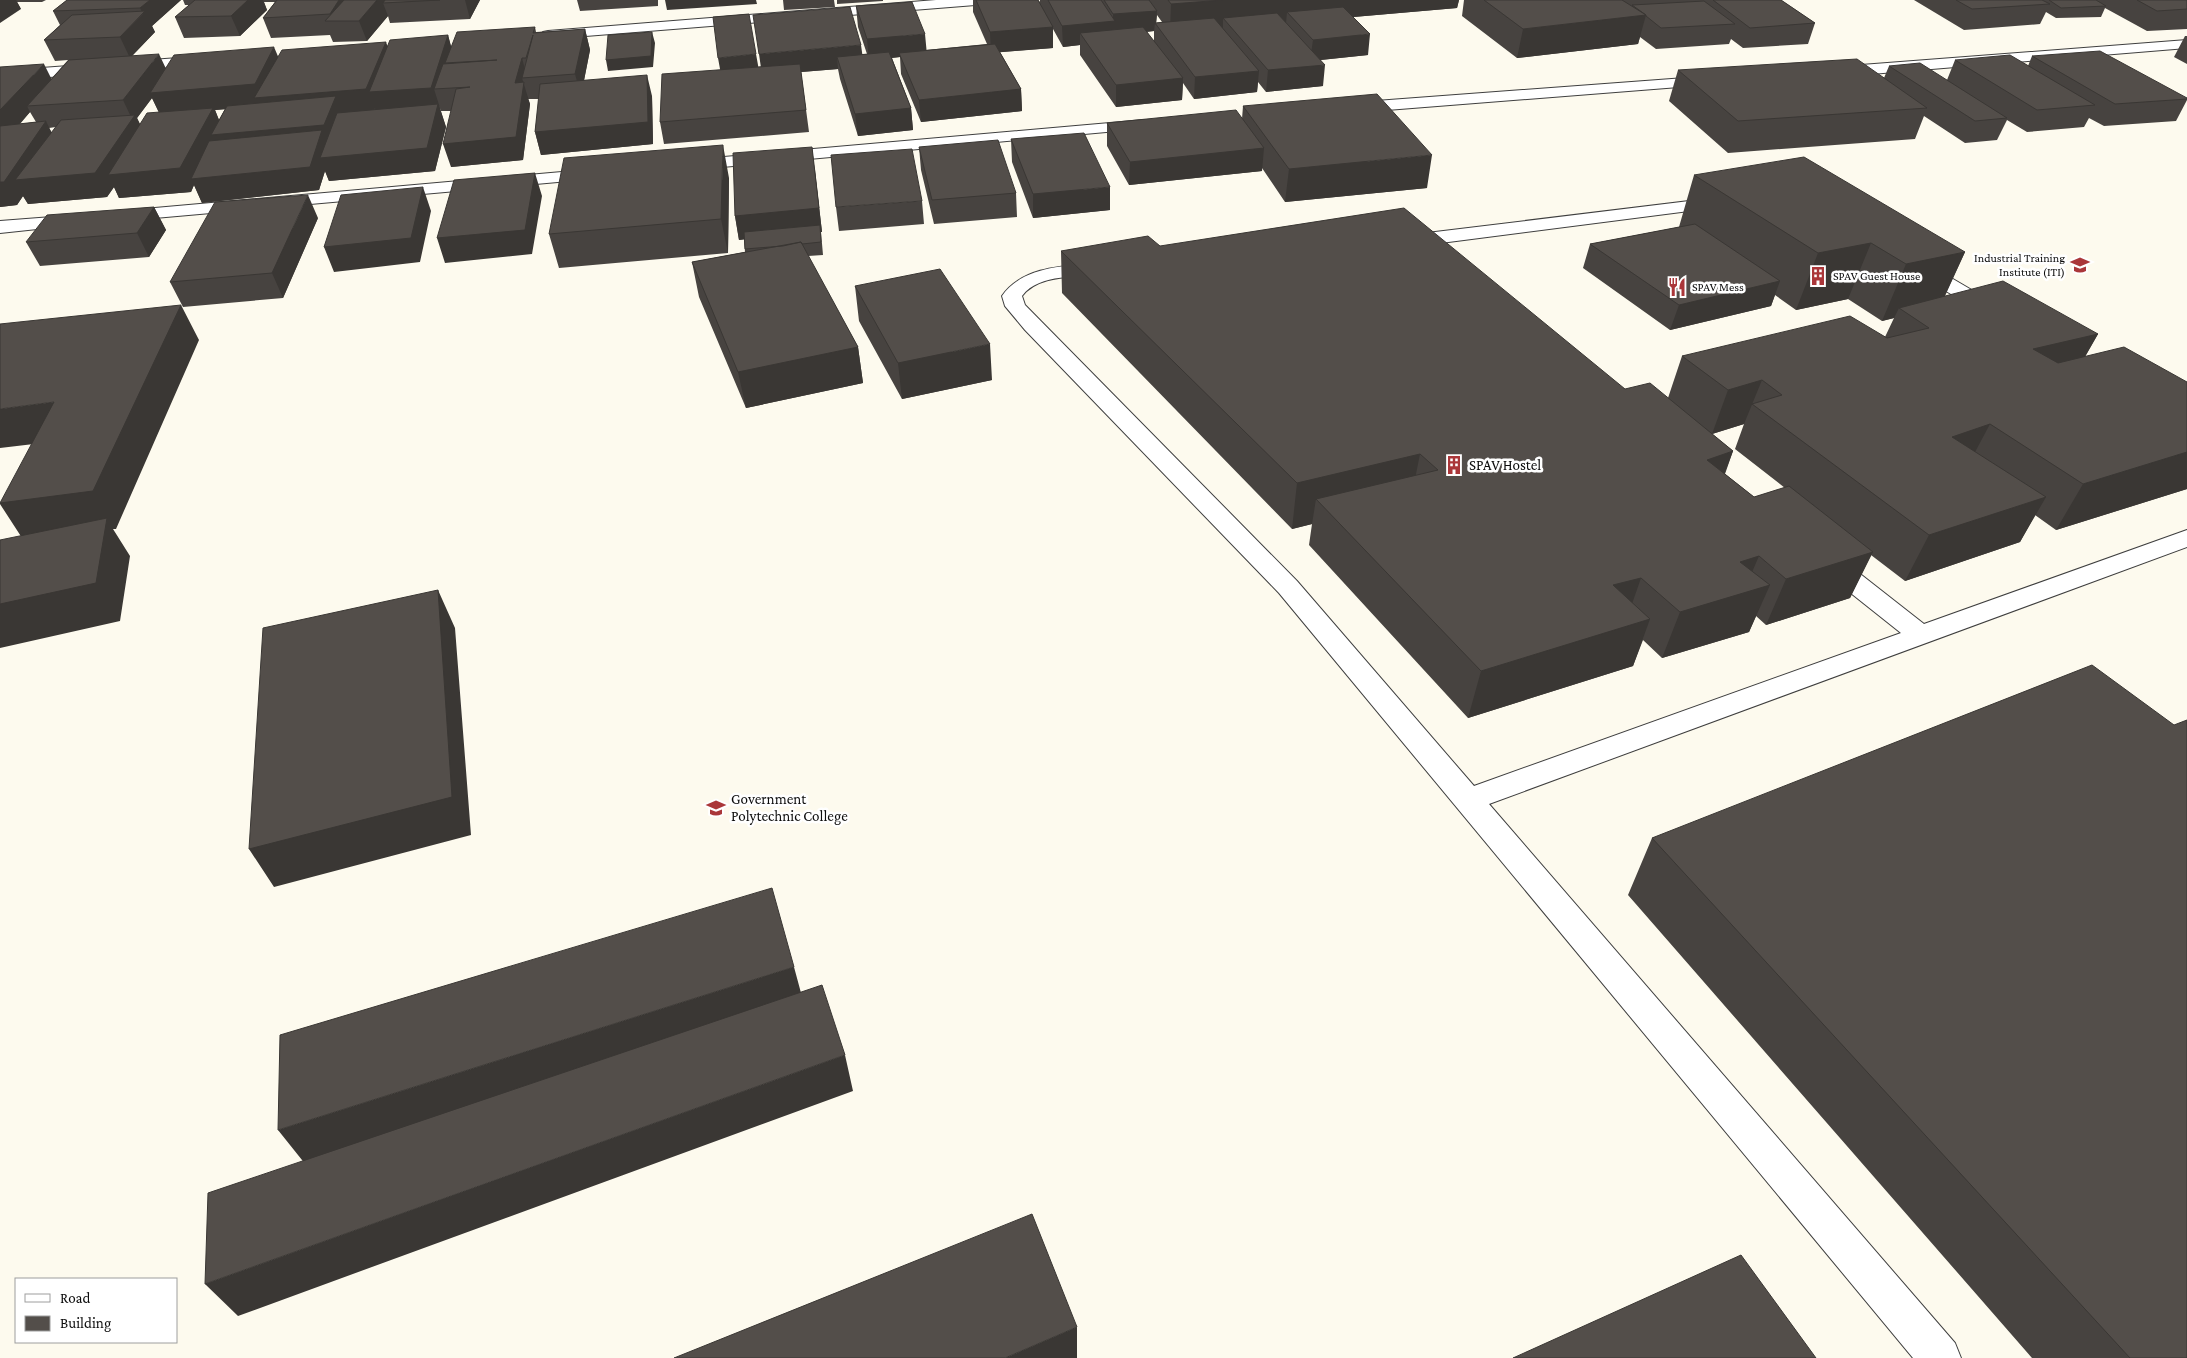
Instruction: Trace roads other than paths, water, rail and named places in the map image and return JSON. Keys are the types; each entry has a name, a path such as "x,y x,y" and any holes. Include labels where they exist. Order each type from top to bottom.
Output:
{"street":[{"path":"535,36 988,0"},
{"path":"1818,73 2187,44"},
{"path":"0,76 218,60"},
{"path":"1331,109 1728,80"},
{"path":"675,167 1162,123"},
{"path":"109,217 616,172"},
{"path":"1380,244 1748,200"},
{"path":"0,227 89,219"},
{"path":"1419,240 1442,259"},
{"path":"1894,253 2014,323"},
{"path":"1116,267 1078,271 1034,279 1016,288 1012,296 1015,306 1032,326 1288,587 1940,1358"},
{"path":"1468,800 2187,538"},
{"path":"1811,548 1921,635"}],"place":[{"name":"Industrial Training Institute (ITI)","path":"2080,265"},
{"name":"SPAV Guest House","path":"1818,276"},
{"name":"SPAV Mess","path":"1677,287"},
{"name":"SPAV Hostel","path":"1454,465"},
{"name":"Government Polytechnic College","path":"716,808"}]}
